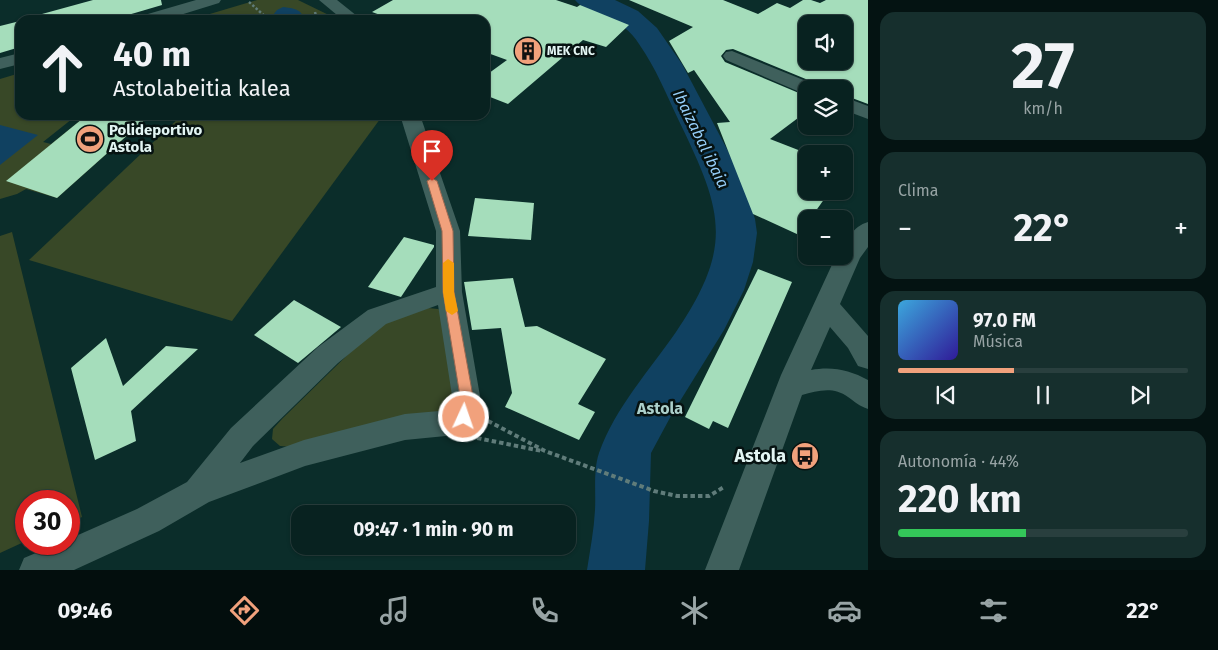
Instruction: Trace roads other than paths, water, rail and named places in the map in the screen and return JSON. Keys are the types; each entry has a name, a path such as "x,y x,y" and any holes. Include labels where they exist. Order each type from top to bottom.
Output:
{"street":[{"path":"164,15 213,0"},
{"path":"327,0 347,15"},
{"path":"732,56 798,84"},
{"path":"0,64 15,60"},
{"path":"853,107 868,114"},
{"path":"36,570 148,520 198,492 304,453 405,427 456,423 464,417 467,402 449,292 448,231 412,120"},
{"path":"722,570 790,386 849,255 868,230"},
{"path":"198,492 242,437 328,355 377,317 449,292"},
{"path":"826,305 857,341 868,358"},
{"path":"790,386 828,377 844,381 862,391 868,397"}],"water":[{"path":"283,7 294,9 302,15 273,15"},
{"path":"0,125 38,135 0,165"}],"waterway":[{"name":"Ibaizabal ibaia","path":"589,0 616,10 628,17 639,25 654,43 702,134 726,186 736,219 737,233 733,262 723,290 691,346 638,426 625,453 622,521 616,570"}],"place":[{"name":"MEK CNC","path":"528,51"},
{"name":"Polideportivo Astola","path":"90,139"},
{"name":"Astola","path":"805,456"}],"district":[{"name":"Astola","path":"660,408"}]}
